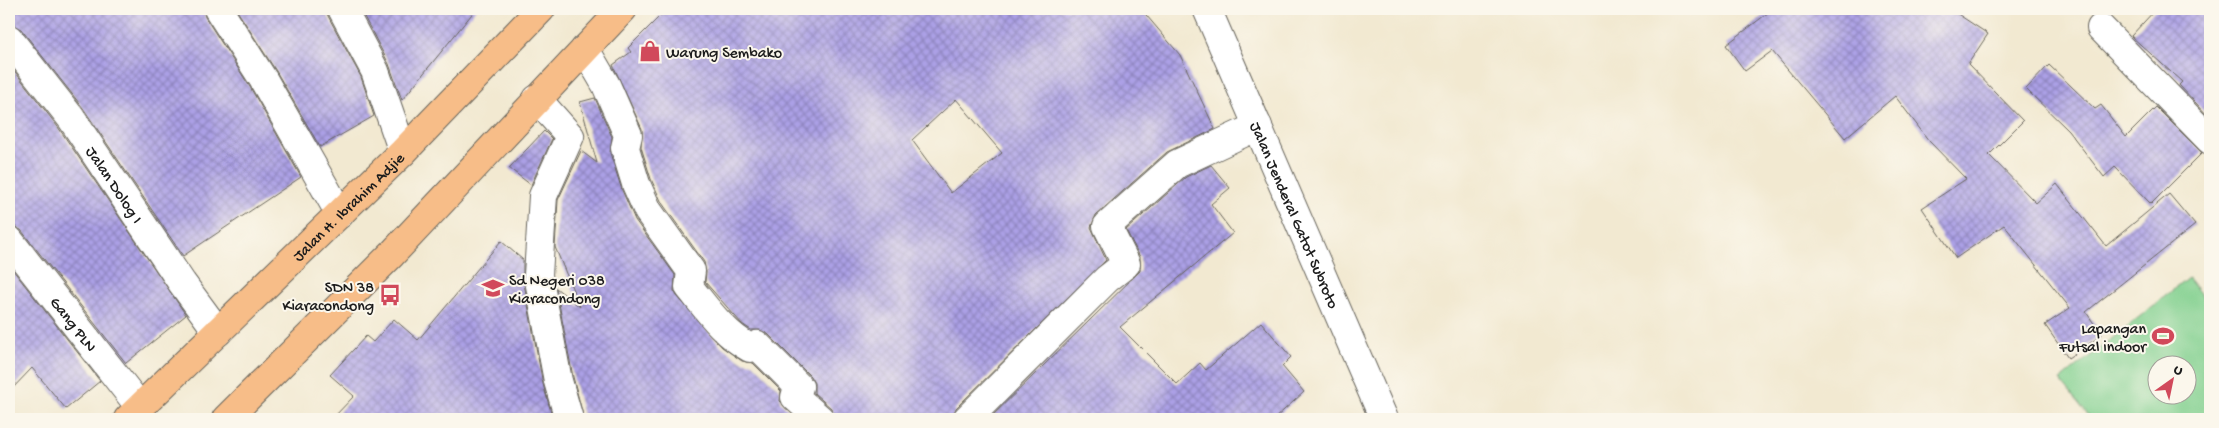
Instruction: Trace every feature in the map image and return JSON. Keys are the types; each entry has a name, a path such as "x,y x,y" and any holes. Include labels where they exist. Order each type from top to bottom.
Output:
{"main road":[{"name":"Jalan H. Ibrahim Adjie","path":"134,413 403,152 541,9"},
{"path":"226,419 392,254 623,9"}],"street":[{"path":"218,9 263,80 340,214"},
{"path":"342,9 375,71 403,152"},
{"name":"Jalan Jenderal Gatot Subroto","path":"1207,9 1384,419"},
{"path":"2101,28 2210,140"},
{"name":"Jalan Dolog I","path":"9,39 71,118 182,283 218,332"},
{"path":"585,49 606,86 628,135 625,148 636,184 648,211 691,271 689,287 716,321 739,342 750,348 756,345 764,352 799,388 795,397 820,419"},
{"path":"537,99 570,136 543,196 538,276 558,381 569,419"},
{"path":"968,419 1107,280 1126,264 1107,226 1177,164 1258,126"},
{"name":"Gang PLN","path":"9,240 134,413"}],"green space":[{"name":"Lapangan Futsal indoor","path":"2188,278 2210,306 2210,419 2091,419 2060,380"}],"building":[{"path":"9,9 203,9 205,17 250,87 301,177 183,256 83,108 21,29 9,24"},
{"path":"236,9 326,9 361,77 374,116 320,147 276,71"},
{"path":"360,9 476,9 402,100 389,64"},
{"path":"667,9 1141,9 1180,55 1215,129 1167,152 1096,215 1091,227 1106,260 956,408 952,419 835,419 831,408 814,393 814,383 810,376 768,334 760,330 751,330 742,324 705,282 704,262 662,203 651,179 641,147 642,129 613,65 631,52 628,48","holes":["956,99 1002,153 951,193 912,140"]},
{"path":"1773,9 1950,9 1988,34 1968,64 2023,121 1989,155 2036,203 2057,184 2106,246 2169,194 2195,225 2086,312 2102,335 2068,358 2045,325 2070,308 2004,225 1956,258 1922,208 1966,179 1929,141 1895,96 1845,138 1772,51 1745,71 1726,45"},
{"path":"2156,9 2198,9 2210,20 2210,118 2179,85 2182,82 2131,36"},
{"path":"9,64 58,127 186,315 126,363 21,230 9,225"},
{"path":"2049,65 2095,109 2101,105 2126,137 2156,107 2202,153 2151,204 2115,167 2104,177 2068,130 2026,89"},
{"path":"595,98 612,137 610,153 622,190 635,220 675,275 674,291 677,296 722,347 742,361 753,363 781,391 780,401 797,419 584,419 573,377 556,288 580,307 555,247 558,200 581,151 597,163 580,102"},
{"path":"544,131 552,139 531,185 509,168"},
{"path":"1211,165 1230,188 1211,204 1233,233 1120,327 1177,384 1200,363 1206,370 1261,322 1291,357 1282,366 1304,392 1274,419 989,419 1140,271 1140,257 1126,230 1186,177"},
{"path":"501,241 523,260 523,278 543,384 553,419 332,419 354,396 330,375 366,336 373,342 394,319 418,340"},
{"path":"9,265 100,381 66,409 32,368 9,392"}],"place":[{"name":"Warung Sembako","path":"650,51"},
{"name":"Sd Negeri 038 Kiaracondong","path":"493,288"},
{"name":"SDN 38 Kiaracondong","path":"390,295"},
{"name":"Lapangan Futsal indoor","path":"2163,336"}]}
